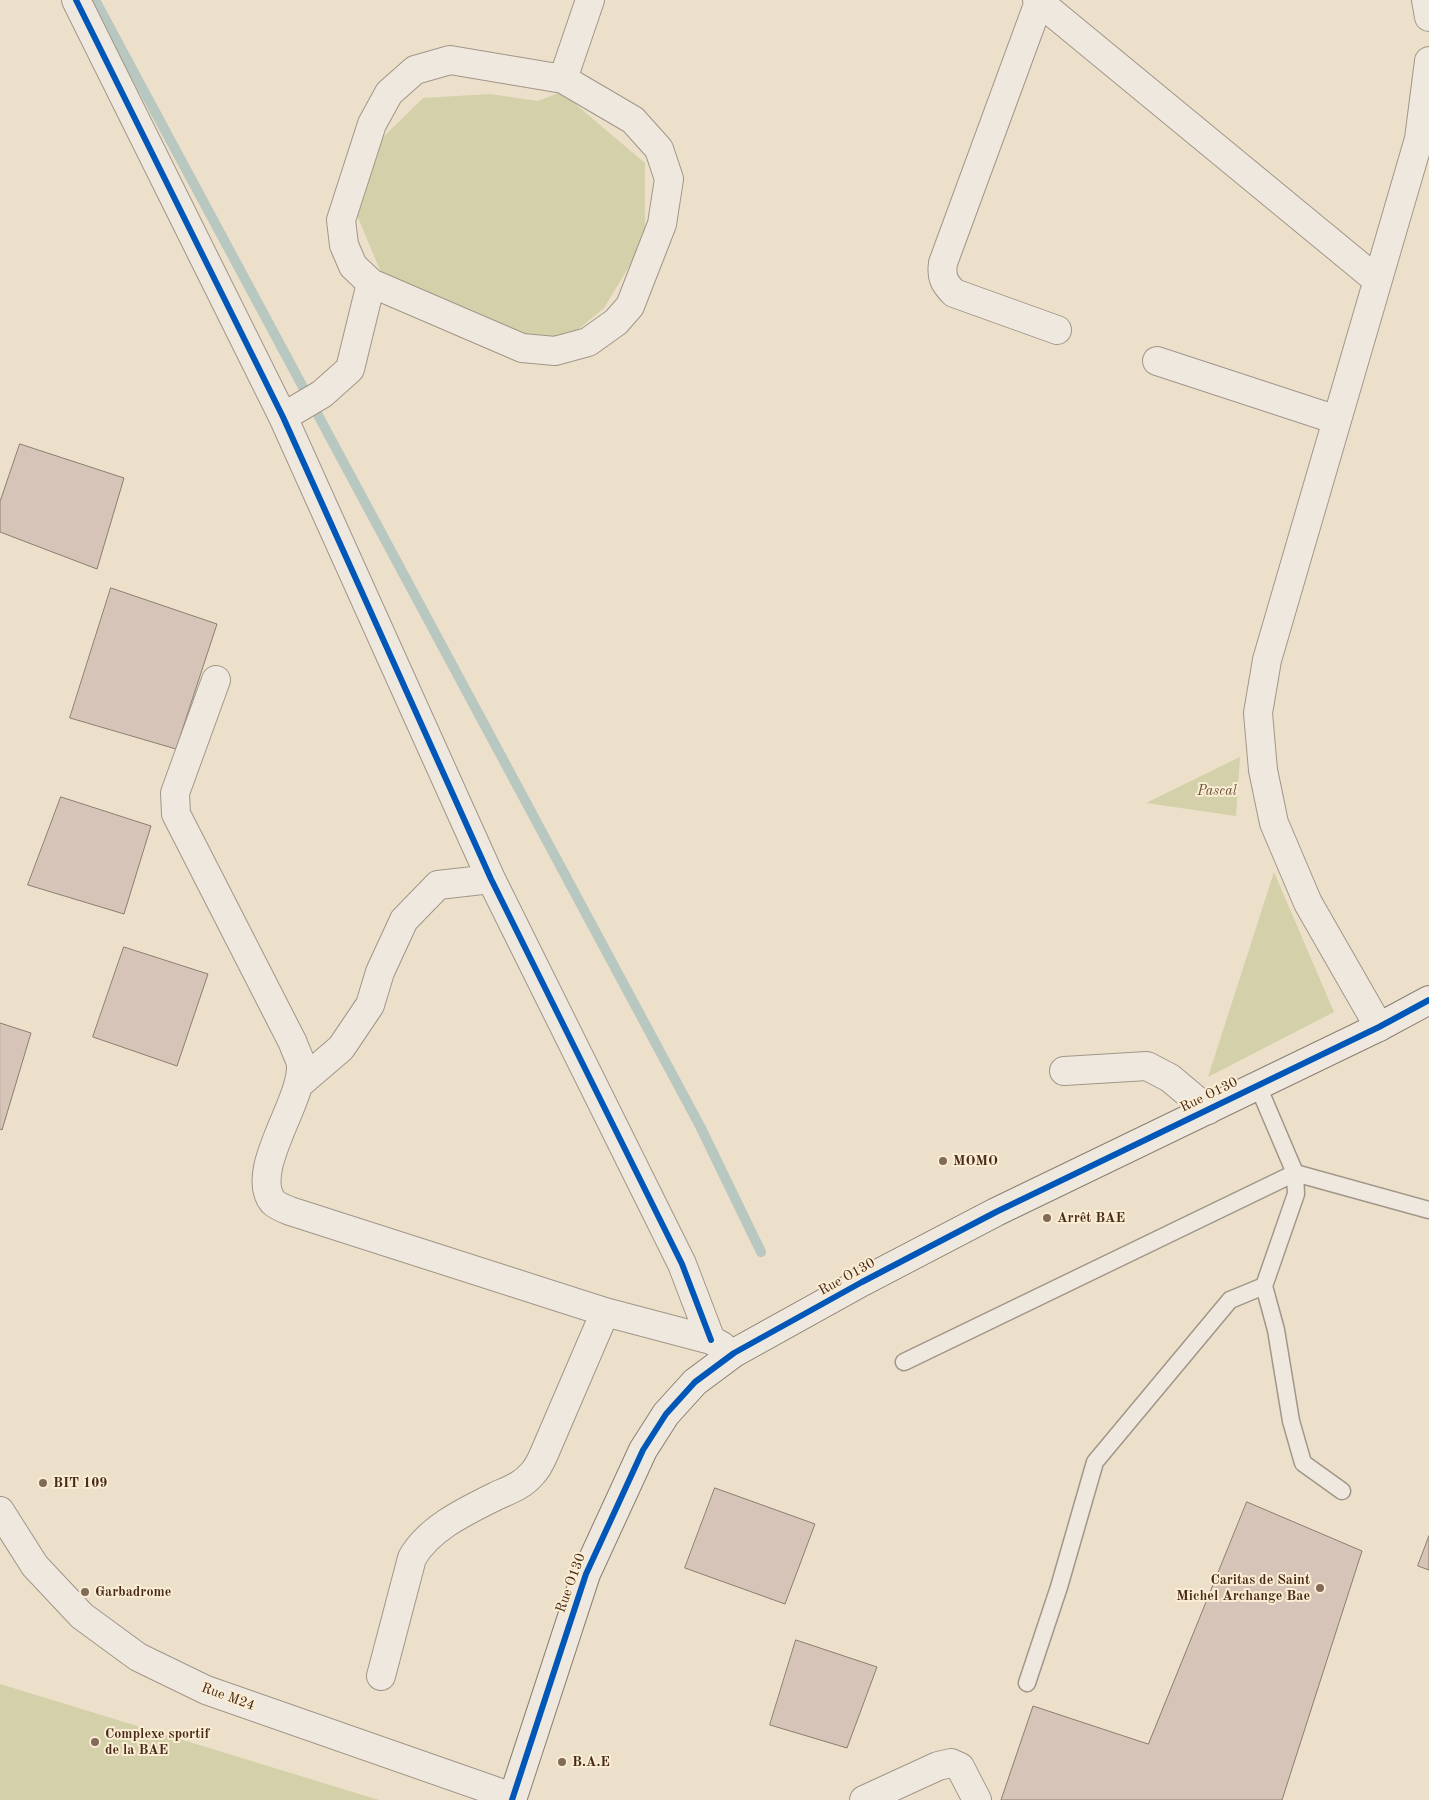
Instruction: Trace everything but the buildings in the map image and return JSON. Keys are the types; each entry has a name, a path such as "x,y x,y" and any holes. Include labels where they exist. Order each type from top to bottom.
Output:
{"street":[{"path":"76,0 302,405 491,879 682,1264 711,1340"},
{"path":"564,79 590,0"},
{"path":"1426,0 1429,17"},
{"path":"1057,330 954,293 944,284 941,274 942,263 1038,1 1377,280"},
{"path":"450,60 564,79 632,120 659,149 669,179 662,224 630,306 616,322 588,342 555,351 522,348 370,283 353,266 344,245 341,220 372,124 389,93 415,70 450,60"},
{"path":"1379,1027 1308,902 1274,823 1263,770 1258,713 1267,660 1419,139 1429,61"},
{"path":"302,405 350,370 370,283"},
{"path":"1156,361 1337,420"},
{"path":"216,680 174,793 176,814 293,1043 301,1064 299,1084 267,1168 267,1186 274,1203 290,1211 605,1312 711,1340 734,1353"},
{"path":"299,1084 341,1048 370,1005 380,972 404,920 438,885 491,879"},
{"name":"Rue O130","path":"512,1798 586,1574 642,1450 666,1414 695,1382 734,1353 862,1282 988,1217 1379,1027 1429,1000"},
{"path":"1064,1071 1147,1066 1170,1078 1208,1110"},
{"path":"381,1676 412,1558 421,1543 435,1531 494,1497 518,1487 533,1474 544,1454 605,1312"},
{"name":"Rue M24","path":"0,1511 35,1566 75,1609 138,1657 206,1690 512,1798"},
{"path":"864,1800 938,1766 951,1763 960,1767 976,1800"}],"lane":[{"path":"1258,1086 1295,1173 1296,1194 1264,1286 1276,1330 1291,1421 1303,1463 1342,1491"},
{"path":"904,1362 1295,1173 1429,1210"},
{"path":"1027,1683 1095,1462 1230,1300 1264,1286"}],"green space":[{"path":"561,92 645,163 645,240 604,308 569,337 508,337 383,277 356,213 369,151 423,98 490,94 538,101"},
{"name":"Pascal","path":"1240,757 1236,816 1146,803"},
{"path":"1274,872 1334,1012 1208,1077"},
{"name":"Complexe sportif de la BAE","path":"0,1684 379,1800 0,1800"}],"waterway":[{"path":"95,0 700,1126 761,1252"}],"cycle path":[{"path":"76,0 283,417 491,879 682,1264 711,1340"},
{"path":"512,1800 586,1574 643,1450 666,1414 695,1382 734,1353 862,1282 996,1212 1379,1027 1429,1000"}],"place":[{"name":"MOMO","path":"943,1161"},
{"name":"Arrêt BAE","path":"1047,1218"},
{"name":"BIT 109","path":"43,1483"},
{"name":"Caritas de Saint Michel Archange Bae","path":"1320,1588"},
{"name":"Garbadrome","path":"85,1592"},
{"name":"Complexe sportif de la BAE","path":"95,1742"},
{"name":"B.A.E","path":"562,1762"}]}
